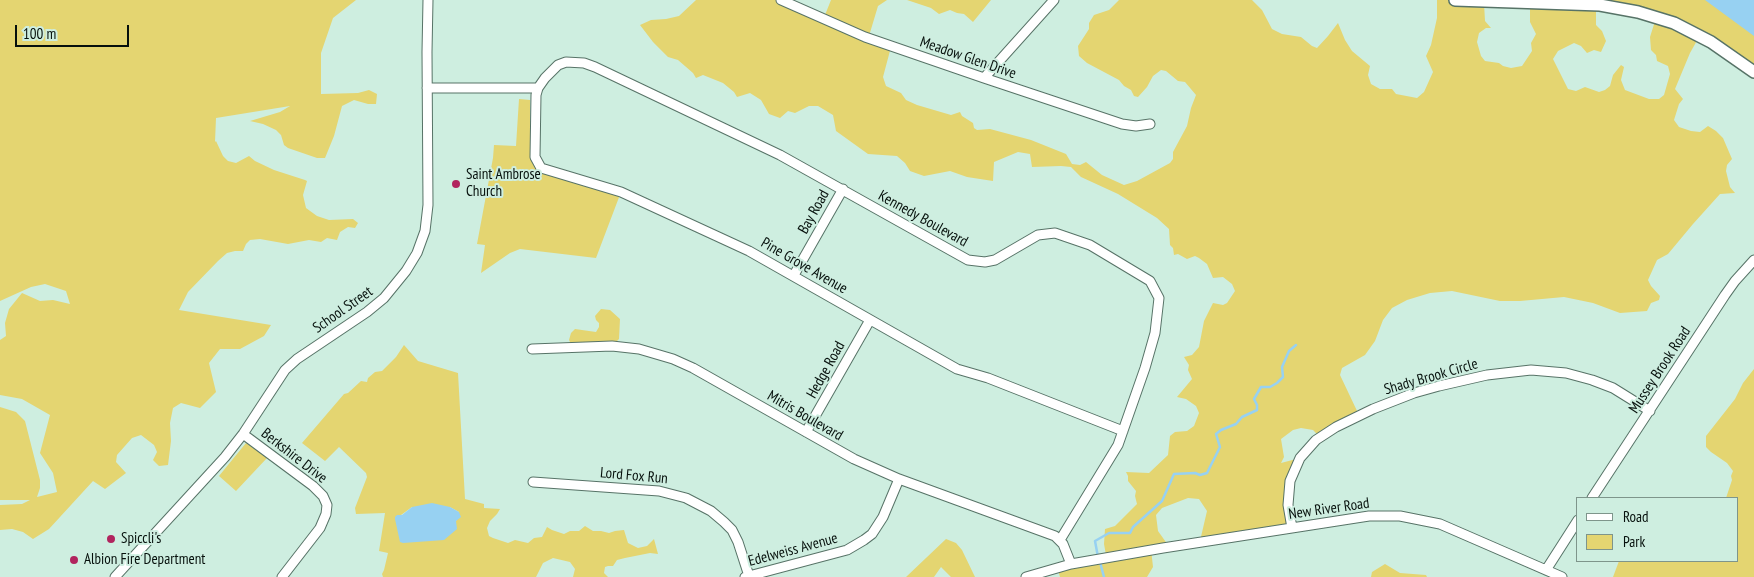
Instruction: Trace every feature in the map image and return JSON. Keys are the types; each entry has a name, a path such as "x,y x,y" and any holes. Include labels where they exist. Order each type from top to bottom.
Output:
{"main road":[{"path":"1455,0 1600,5 1638,12 1674,23 1710,42 1754,72"}],"street":[{"name":"School Street","path":"115,577 220,463 243,434 285,370 297,359 367,312 384,298 406,271 417,253 426,231 428,206 428,0"},
{"name":"Meadow Glen Drive","path":"781,0 865,37 984,78 1122,124 1136,126 1150,124"},
{"path":"984,78 1054,0"},
{"name":"Kennedy Boulevard","path":"538,88 552,70 566,62 579,62 595,67 780,155 968,260 986,262 995,260 1038,235 1055,233 1090,245 1150,281 1159,298 1155,332 1145,368 1118,445 1060,540"},
{"path":"427,88 538,88"},
{"name":"Pine Grove Avenue","path":"538,88 536,95 535,157 542,168 621,192 749,251 957,369 988,378 1123,431"},
{"name":"Bay Road","path":"794,275 843,189"},
{"name":"Mussey Brook Road","path":"1593,497 1730,288 1754,260"},
{"name":"Hedge Road","path":"806,432 870,320"},
{"name":"Mitris Boulevard","path":"532,349 612,346 639,349 656,354 692,368 854,459 899,479 1050,534 1060,540"},
{"name":"Shady Brook Circle","path":"1292,528 1288,505 1290,481 1300,458 1316,440 1336,427 1373,409 1414,393 1487,374 1531,370 1566,373 1592,380 1613,388 1650,411"},
{"name":"Berkshire Drive","path":"243,434 313,486 323,496 327,505 326,514 320,528 282,577"},
{"name":"Edelweiss Avenue","path":"747,577 847,550 864,540 872,534 884,517 899,479"},
{"name":"Lord Fox Run","path":"533,482 659,491 686,498 711,511 732,530 738,542 747,577"},
{"name":"New River Road","path":"1026,577 1071,564 1369,516 1400,516 1413,517 1440,524 1562,577"},
{"path":"1546,570 1576,523"},
{"path":"1060,540 1066,549 1071,564"}],"green space":[{"path":"0,0 356,0 333,18 321,53 321,94 358,93 369,90 377,94 376,104 354,100 342,106 334,136 325,158 317,158 288,148 284,145 281,135 276,130 250,121 280,112 290,106 216,118 215,142 228,161 236,163 249,156 274,170 305,180 307,181 303,195 306,208 317,216 329,220 353,219 358,223 355,228 348,227 340,232 337,240 327,238 321,242 309,240 288,244 260,239 250,240 243,251 227,253 218,261 188,292 179,310 271,325 264,336 240,349 220,349 209,363 216,392 200,408 181,403 173,408 170,423 171,441 168,465 159,466 153,460 157,452 154,445 141,435 132,438 117,455 116,462 126,473 105,489 93,481 49,529 33,539 23,532 12,529 0,530 0,505 22,504 30,500 0,500 0,407 16,412 25,421 40,480 37,497 57,492 53,473 40,453 50,415 22,399 0,395 0,340 6,336 5,323 9,309 22,293 40,301 53,300 70,304 66,291 45,284 31,287 0,301"},
{"path":"696,0 786,0 825,15 831,0 887,0 878,6 869,36 891,47 883,77 886,86 901,93 906,100 917,105 951,115 960,112 962,116 973,123 974,128 977,130 990,129 1031,140 1066,154 1072,164 1080,165 1086,162 1102,175 1124,185 1137,181 1170,163 1173,159 1173,152 1187,126 1196,95 1185,82 1178,81 1166,71 1161,70 1153,76 1147,87 1138,97 1134,96 1131,90 1119,80 1087,63 1079,56 1078,46 1089,29 1089,23 1094,15 1109,10 1119,0 1252,0 1262,10 1272,29 1282,34 1301,37 1317,48 1338,23 1352,51 1370,66 1368,75 1371,84 1380,89 1392,89 1396,94 1417,98 1424,92 1433,72 1426,56 1431,45 1437,18 1437,0 1709,0 1754,29 1754,71 1699,37 1690,53 1675,89 1683,99 1679,104 1674,120 1679,127 1691,131 1700,132 1708,126 1723,138 1732,159 1727,165 1726,171 1730,187 1735,193 1720,194 1668,254 1657,260 1648,280 1660,296 1659,300 1651,303 1647,311 1620,313 1593,303 1564,297 1500,301 1452,291 1430,293 1407,300 1392,308 1383,320 1375,341 1365,355 1342,368 1340,375 1358,413 1319,436 1313,430 1301,428 1293,430 1281,439 1284,457 1281,463 1300,458 1290,481 1292,528 1200,541 1207,511 1199,499 1188,498 1162,508 1156,515 1158,531 1168,545 1151,549 1153,567 1147,577 1060,577 1057,567 1106,555 1104,544 1105,529 1115,526 1137,504 1136,491 1128,481 1126,472 1149,473 1168,455 1170,436 1175,432 1187,431 1194,426 1199,413 1196,406 1186,399 1177,397 1192,379 1188,370 1189,365 1184,357 1192,355 1199,347 1204,321 1213,303 1223,305 1227,303 1235,291 1232,284 1223,277 1213,278 1207,264 1195,256 1187,259 1178,254 1174,255 1173,248 1170,245 1169,229 1157,218 1118,194 1081,177 1071,167 1032,167 1030,154 1018,152 994,162 993,181 967,177 950,171 924,176 910,171 897,156 868,154 836,131 833,115 818,106 809,106 795,113 788,111 780,118 769,114 761,100 750,93 737,97 723,83 703,75 696,78 678,60 668,57 640,25 651,20 679,16","holes":["1484,3 1530,4 1530,22 1536,34 1531,43 1532,51 1522,66 1511,68 1499,63 1485,61 1481,56 1477,42 1479,33 1486,28 1491,28 1485,21","1596,6 1656,18 1650,37 1651,50 1656,55 1657,61 1668,66 1670,74 1664,95 1659,99 1649,99 1625,90 1621,80 1624,67 1621,65 1613,75 1610,86 1605,90 1599,92 1585,87 1576,91 1568,89 1553,59 1558,51 1574,43 1581,46 1587,53 1594,50 1601,52 1606,41 1602,31 1596,25"]},
{"path":"907,0 991,0 973,22 964,14 950,10 939,14 931,8"},
{"path":"519,99 530,100 530,158 535,168 621,192 596,258 520,249 510,253 481,273 485,245 477,244 494,145 516,146"},
{"path":"601,309 610,310 620,319 619,339 612,346 571,344 569,340 571,333 575,329 596,332 599,323 595,316"},
{"path":"404,345 418,361 458,373 465,499 484,504 484,508 500,509 487,528 489,536 508,543 515,540 528,543 534,538 542,537 547,527 564,534 570,531 579,531 585,526 593,531 609,533 624,530 628,543 638,548 647,546 654,539 658,554 650,553 617,560 613,566 605,567 604,573 608,577 573,577 575,569 570,562 553,558 543,563 536,577 383,577 382,574 388,553 379,551 385,513 356,514 355,508 367,477 366,473 339,447 325,461 302,443 344,394 348,393 361,381 367,382 368,378 375,372 382,371 396,357","holes":["412,507 450,507 459,512 456,521 401,515"]},
{"path":"1754,369 1754,577 1613,577 1619,562 1739,562 1739,497 1726,497 1733,471 1727,463 1706,447 1706,436 1735,399 1743,383"},
{"path":"246,443 267,458 236,491 219,476"},
{"path":"946,539 956,543 962,550 975,577 951,577 941,567 934,577 906,577"},
{"path":"1385,564 1400,573 1426,575 1427,577 1371,577 1372,572"}],"water":[{"path":"1705,0 1754,0 1754,36"},
{"path":"432,503 450,507 459,512 461,517 456,521 457,529 444,540 400,542 395,517 402,515 412,507"}],"waterway":[{"path":"1098,557 1095,541 1109,533 1130,533 1133,527 1162,501 1174,474 1195,473 1200,475 1207,473 1220,447 1216,434 1236,424 1242,417 1257,410 1254,399 1261,387 1270,387 1283,377 1282,367 1289,351 1296,345"},
{"path":"1100,562 1104,577"}],"place":[{"name":"Saint Ambrose Church","path":"456,184"},
{"name":"Spiccli's","path":"111,539"},
{"name":"Albion Fire Department","path":"74,560"}]}
